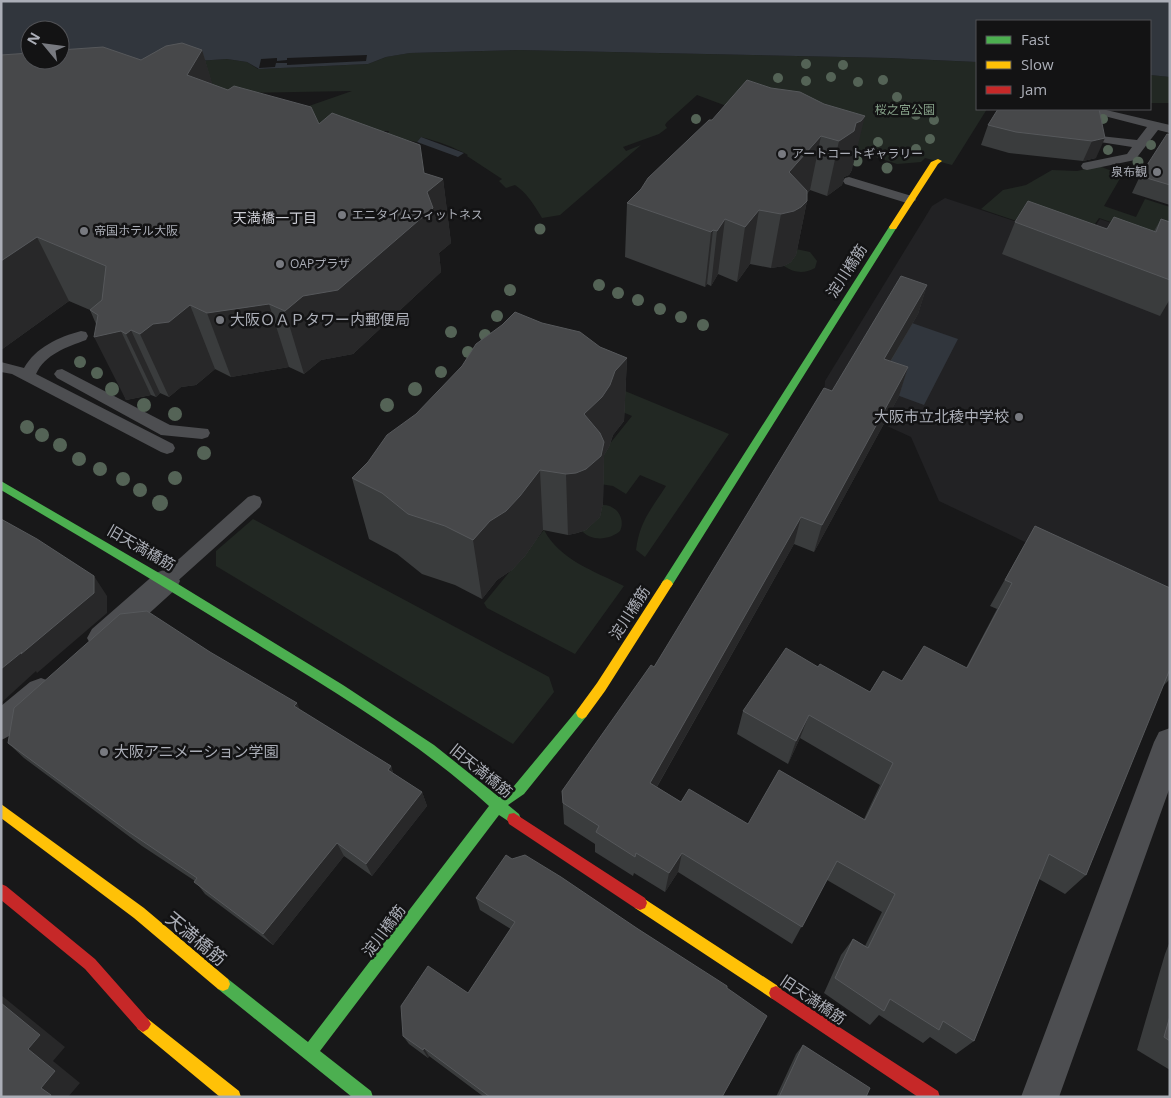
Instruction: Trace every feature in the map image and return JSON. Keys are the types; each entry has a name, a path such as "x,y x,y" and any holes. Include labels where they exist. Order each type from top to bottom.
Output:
{"street":[{"name":"淀川橋筋","path":"309,1053 499,804 519,790 570,729 601,687 910,200 935,162 938,161"},
{"name":"旧天満橋筋","path":"1,484 166,580 384,716 412,735 499,804 520,824 912,1091"},
{"path":"84,653 166,580"},
{"path":"1,726 61,673"},
{"path":"1040,1097 1170,742"},
{"name":"天満橋筋","path":"1,810 138,913 239,998 365,1097"},
{"path":"1,891 90,964 140,1021 234,1097"}],"lane":[{"path":"1093,110 1170,129"},
{"path":"1087,166 1131,157 1154,126"},
{"path":"1104,139 1141,144"},
{"path":"849,181 910,200"},
{"path":"28,376 35,362 44,353 61,343 81,336"},
{"path":"1,367 16,370 167,448"},
{"path":"62,374 167,431 202,433"},
{"path":"166,580 254,502"}],"shaded area":[{"path":"1,1 1170,1 1170,77 1151,75 1151,20 976,20 976,62 890,58 519,50 410,53 386,57 368,64 259,69 247,62 227,59 70,69 70,20 20,20 20,70 61,70 1,74"},
{"path":"421,137 464,153 458,157 417,142"},
{"name":"大阪市立北稜中学校","path":"945,198 1083,244 1100,219 1170,243 1170,611 939,501 911,437 824,397 825,381 932,206"},
{"path":"912,323 958,339 924,405 875,387"}],"green space":[{"name":"桜之宮公園","path":"519,50 890,58 976,62 976,110 986,110 952,165 925,158 921,162 897,164 780,126 697,95 667,122 665,125 667,128 659,134 623,147 626,151 641,145 560,215 542,218 519,188 515,185 506,188 499,181 502,179 468,155 445,144 421,137 417,142 386,136 389,131 304,132 306,107 352,91 232,93 74,69 227,59 247,62 258,69 368,64 386,57 410,53"},
{"path":"1151,75 1170,77 1170,103 1151,103"},
{"path":"1099,166 1122,175 1104,206 1136,217 1145,199 1170,207 1170,242 1099,218 1082,243 981,209 1003,190 1026,185 1052,170 1077,171"},
{"path":"796,249 810,252 817,261 815,268 799,272 784,266 792,260"},
{"path":"538,355 729,434 645,557 636,550 640,531 666,486 640,475 626,494 613,486 580,481 632,416 524,370"},
{"path":"603,505 612,507 619,513 622,521 620,531 606,538 595,538 585,534 581,530"},
{"path":"253,519 549,677 554,692 513,744 216,566 216,551"},
{"path":"544,530 568,557 624,586 575,654 487,608 484,603"}],"pier":[{"path":"367,55 366,61 287,65 287,63 276,63 275,67 259,68 261,59 277,58 277,61 287,60 287,58"}],"building":[{"path":"182,43 202,50 187,75 228,90 234,86 311,107 319,124 332,113 420,145 424,173 443,179 427,192 433,208 338,290 303,296 285,311 269,304 207,313 190,305 169,322 153,324 140,334 131,330 126,334 121,331 94,337 98,315 90,310 102,300 106,266 37,237 1,261 1,55 20,54 20,70 70,70 70,49 103,47 141,60 166,46"},
{"path":"747,80 771,88 800,92 824,104 865,116 856,123 854,131 839,141 821,136 789,172 807,191 807,201 794,211 781,214 759,210 745,227 725,219 717,231 713,230 711,232 627,203 641,189 648,178 709,120 712,120"},
{"path":"997,110 1099,110 1105,138 1092,141 1016,132 988,125"},
{"path":"1167,134 1170,135 1170,185 1140,176"},
{"path":"1028,201 1107,229 1114,217 1156,232 1161,219 1170,222 1170,280 1015,222"},
{"path":"901,276 927,285 884,359 908,367 822,525 801,517 650,783 681,802 689,789 748,824 779,770 865,820 893,763 809,715 796,741 743,711 786,648 818,667 820,664 870,692 883,671 902,681 924,646 967,668 1012,583 1005,580 1035,526 1170,588 1170,669 1086,875 1049,854 974,1041 943,1021 939,1030 890,999 884,1011 835,978 853,939 868,948 895,894 837,861 802,927 682,853 669,873 636,853 635,857 596,832 599,826 563,803 562,791 651,665 654,667 824,388 832,391"},
{"path":"515,312 542,323 580,332 600,347 627,358 615,371 610,385 602,397 584,414 600,433 604,442 601,456 586,469 576,473 566,474 540,470 506,511 490,521 473,540 445,526 408,514 382,493 352,478 368,462 387,435 416,414 462,366 476,344 502,325"},
{"path":"1,519 37,539 94,576 94,593 1,669"},
{"path":"147,611 210,652 297,703 294,706 391,766 388,770 422,792 366,864 337,843 263,934 194,882 197,878 129,832 8,743 14,708 120,614"},
{"path":"506,855 512,859 525,855 561,877 727,986 727,988 767,1016 722,1097 490,1097 424,1048 423,1050 403,1036 401,1006 428,966 468,993 515,922 476,898"},
{"path":"1,1003 40,1035 28,1049 55,1071 41,1088 51,1095 50,1097 1,1097"},
{"path":"1170,1016 1170,1041 1164,1037"},
{"path":"803,1045 870,1088 866,1097 779,1097"}],"traffic: fast":[{"path":"667,584 893,227"},
{"path":"1,485 209,608 400,728 487,795 514,819"},
{"path":"309,1053 499,804 519,790 582,713"},
{"path":"223,984 365,1097"}],"traffic: slow":[{"path":"893,227 935,162 938,161"},
{"path":"582,713 601,687 667,584"},
{"path":"1,810 139,913 223,984"},
{"path":"640,903 776,993"},
{"path":"143,1024 233,1097"}],"traffic: jam":[{"path":"514,819 640,903"},
{"path":"1,891 90,964 143,1024"},
{"path":"776,993 932,1097"}],"place":[{"name":"アートコートギャラリー","path":"782,154"},
{"name":"泉布観","path":"1157,172"},
{"name":"エニタイムフィットネス","path":"342,215"},
{"name":"帝国ホテル大阪","path":"84,231"},
{"name":"OAPプラザ","path":"280,264"},
{"name":"大阪ＯＡＰタワー内郵便局","path":"220,320"},
{"name":"大阪市立北稜中学校","path":"1019,417"},
{"name":"大阪アニメーション学園","path":"104,752"}],"district":[{"name":"天満橋一丁目","path":"275,218"}]}
